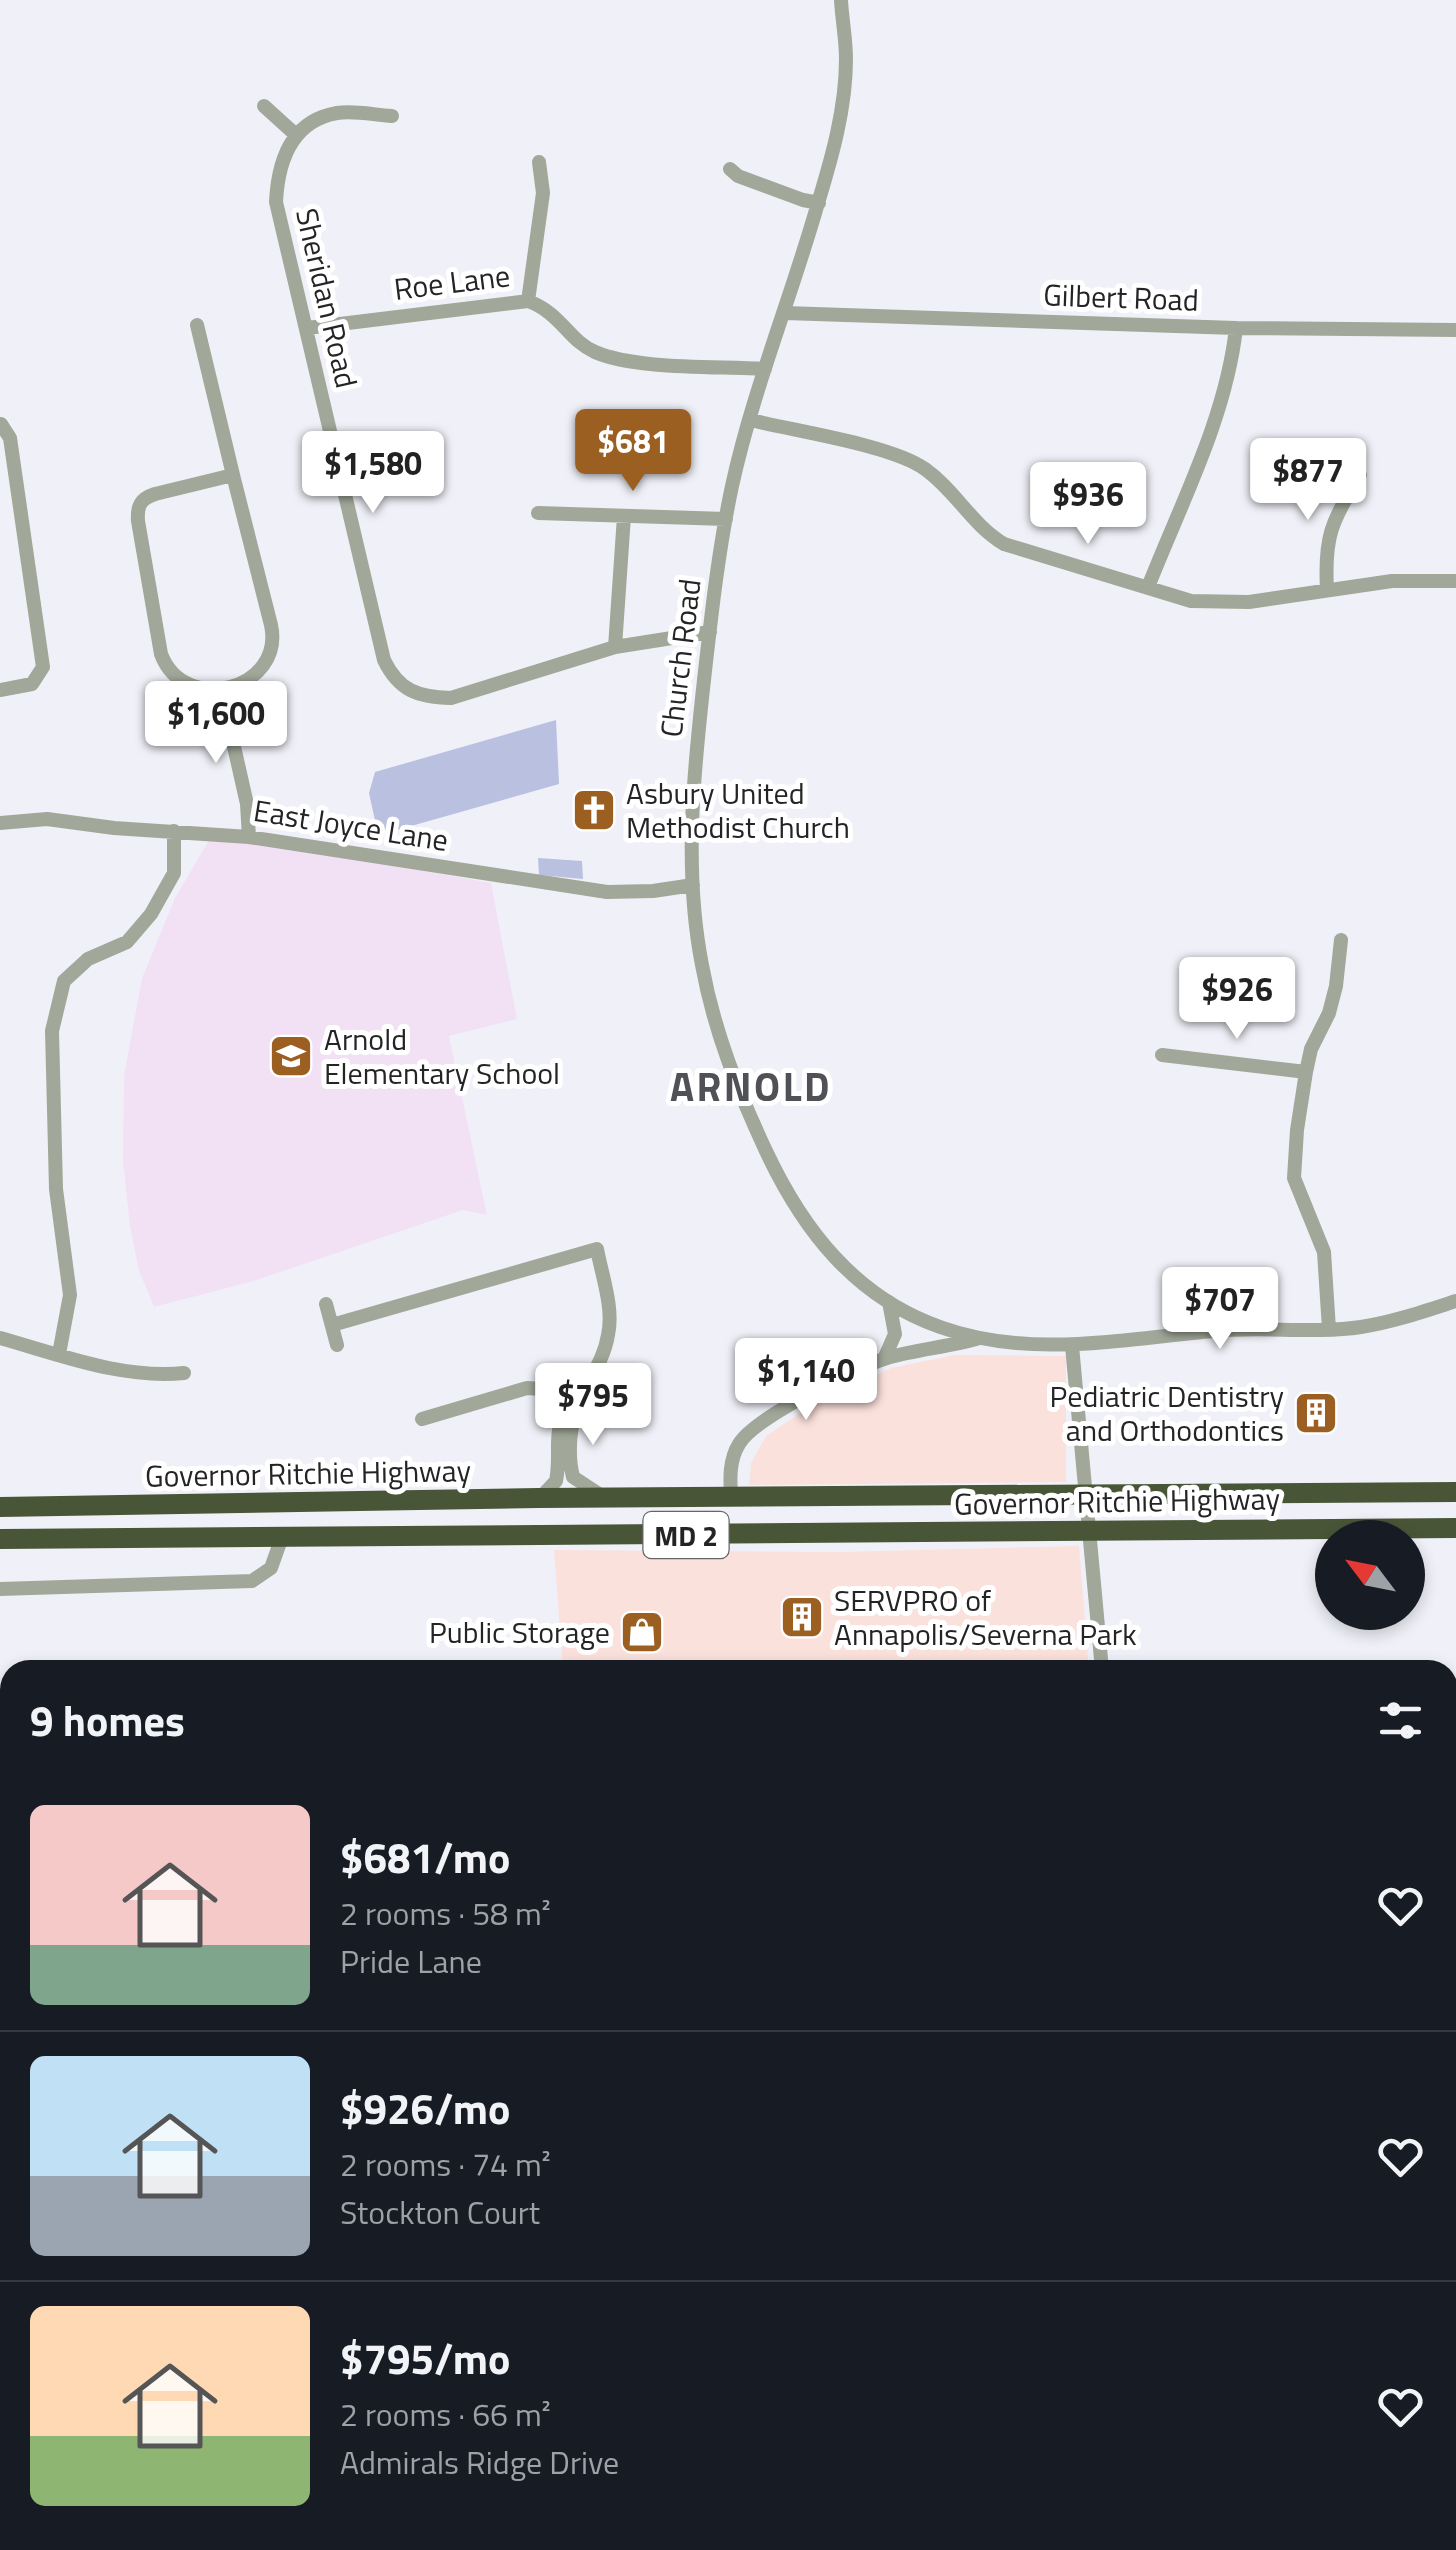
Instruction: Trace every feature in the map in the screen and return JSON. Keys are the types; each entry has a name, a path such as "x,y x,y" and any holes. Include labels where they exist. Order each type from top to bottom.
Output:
{"highway":[{"name":"Governor Ritchie Highway","path":"0,1507 539,1498 1456,1492"},
{"path":"282,1537 285,1523 292,1515 316,1504"},
{"name":"Governor Ritchie Highway","path":"0,1539 1456,1528"}],"street":[{"name":"Church Road","path":"841,0 846,59 835,146 765,370 726,518 696,751 693,885 700,959 720,1044 787,1196 824,1248 850,1275 888,1302 942,1328 980,1338"},
{"path":"264,106 296,136 305,127 336,113 392,116"},
{"name":"Sheridan Road","path":"296,136 279,167 276,202 384,660 393,678 409,692 426,698 451,698 615,647 710,632"},
{"path":"528,300 543,193 539,162"},
{"path":"730,169 738,176 819,202"},
{"name":"Roe Lane","path":"307,328 528,300 554,313 579,342 595,352 631,361 765,370"},
{"name":"Gilbert Road","path":"785,313 1236,328 1456,330"},
{"path":"198,324 274,637 267,662 254,676 220,689 198,690 186,685 164,661 138,512 140,503 149,496 233,475"},
{"path":"1148,587 1221,402 1232,367 1236,328"},
{"path":"751,420 888,453 920,465 942,481 982,530 1004,544 1191,600 1249,602 1392,581 1456,581"},
{"path":"0,690 32,684 44,667 10,438 1,424"},
{"path":"1327,590 1325,552 1329,530 1360,474"},
{"path":"538,514 726,518"},
{"path":"615,647 624,516"},
{"path":"220,689 247,804 249,837"},
{"name":"East Joyce Lane","path":"0,823 47,819 114,828 249,837 607,892 693,885"},
{"path":"59,1354 70,1295 56,1189 52,1031 64,981 88,960 127,942 151,914 174,873 174,831"},
{"path":"1329,1329 1324,1252 1294,1178 1306,1072 1311,1049 1329,1013 1341,940"},
{"path":"1162,1055 1306,1072"},
{"path":"332,1325 597,1250 610,1316 609,1332 571,1430 573,1477 605,1498"},
{"path":"732,1497 731,1466 748,1432 842,1377 884,1359 980,1338 1072,1346 1228,1330 1329,1329 1374,1324 1456,1301"},
{"path":"884,1359 895,1334 888,1302"},
{"path":"326,1304 337,1345"},
{"path":"0,1338 114,1370 152,1376 184,1373"},
{"path":"1072,1346 1101,1660"},
{"path":"422,1419 527,1388 557,1390 580,1399"},
{"path":"539,1498 556,1481 559,1423 567,1409 580,1399"},
{"path":"0,1590 252,1581 271,1568 282,1537"}],"shaded area":[{"path":"556,720 559,784 390,832 376,825 369,793 375,772"},
{"name":"Arnold Elementary School","path":"213,833 491,883 517,1019 449,1036 487,1215 463,1210 254,1281 154,1307 139,1271 130,1226 123,1161 124,1076 142,978 175,898"},
{"path":"538,858 582,861 583,879 539,875"},
{"path":"954,1355 1066,1356 1066,1482 749,1485 751,1463 766,1436 809,1407 891,1368"},
{"path":"1079,1546 1088,1660 562,1660 554,1550 841,1552"}],"place":[{"name":"Asbury United Methodist Church","path":"594,810"},
{"name":"Arnold Elementary School","path":"291,1056"},
{"name":"Pediatric Dentistry and Orthodontics","path":"1316,1413"},
{"name":"SERVPRO of Annapolis/Severna Park","path":"802,1617"},
{"name":"Public Storage","path":"642,1632"}],"district":[{"name":"ARNOLD","path":"751,1086"}]}
